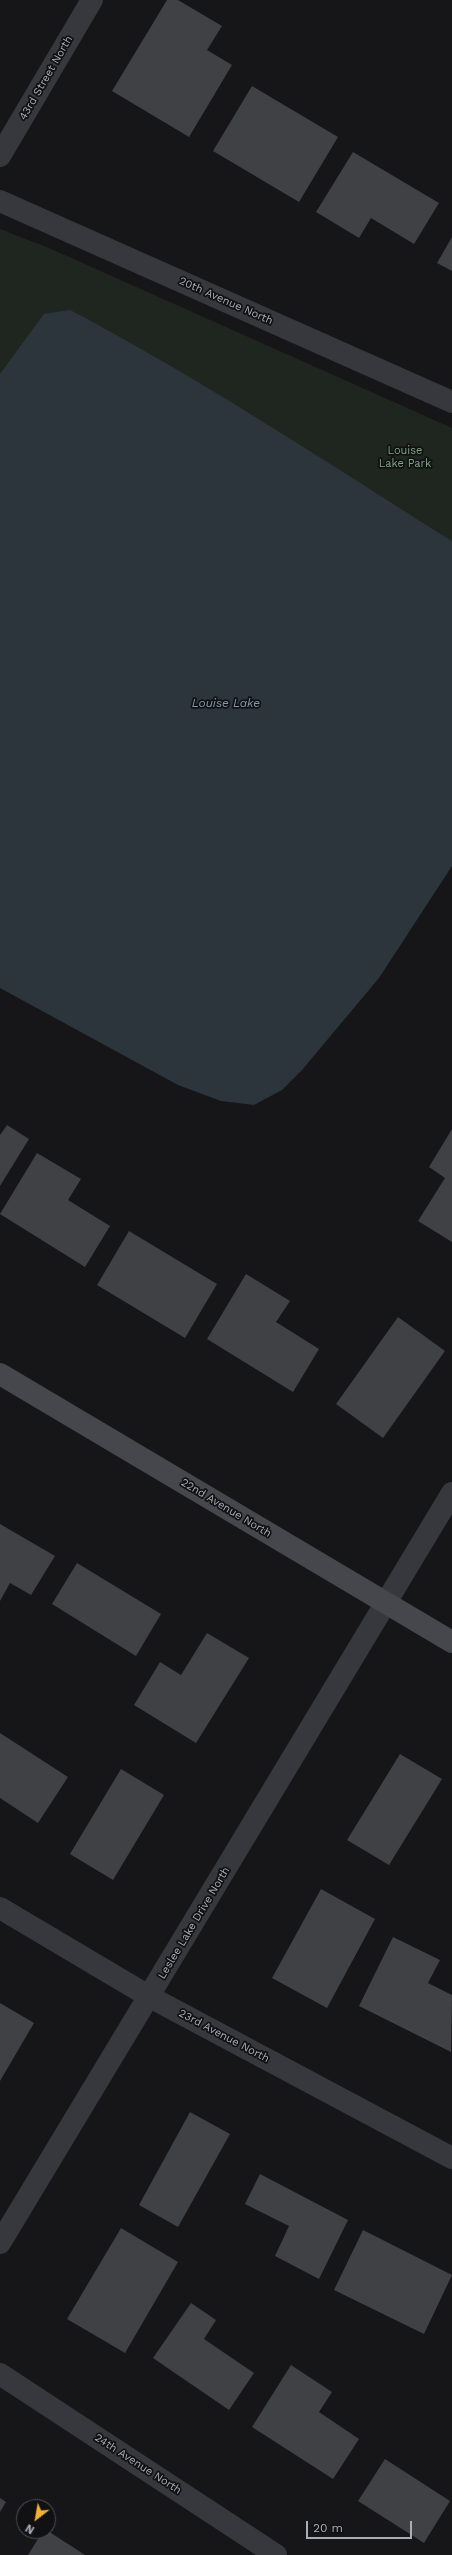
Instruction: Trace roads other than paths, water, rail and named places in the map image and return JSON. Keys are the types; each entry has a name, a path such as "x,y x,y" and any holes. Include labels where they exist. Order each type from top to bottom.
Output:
{"main road":[{"name":"22nd Avenue North","path":"0,1374 452,1642"}],"street":[{"name":"43rd Street North","path":"0,156 92,0"},
{"name":"20th Avenue North","path":"0,201 452,402"},
{"name":"Leslee Lake Drive North","path":"0,2243 150,1997 384,1602 452,1493"},
{"name":"23rd Avenue North","path":"0,1908 150,1997 452,2158"},
{"name":"24th Avenue North","path":"0,2374 276,2555"}],"water":[{"name":"Louise Lake","path":"70,310 119,336 215,393 452,541 452,866 379,978 302,1070 282,1090 254,1105 221,1101 178,1085 0,988 0,374 44,314"}],"park label":[{"name":"Louise Lake Park","path":"405,457"}]}
